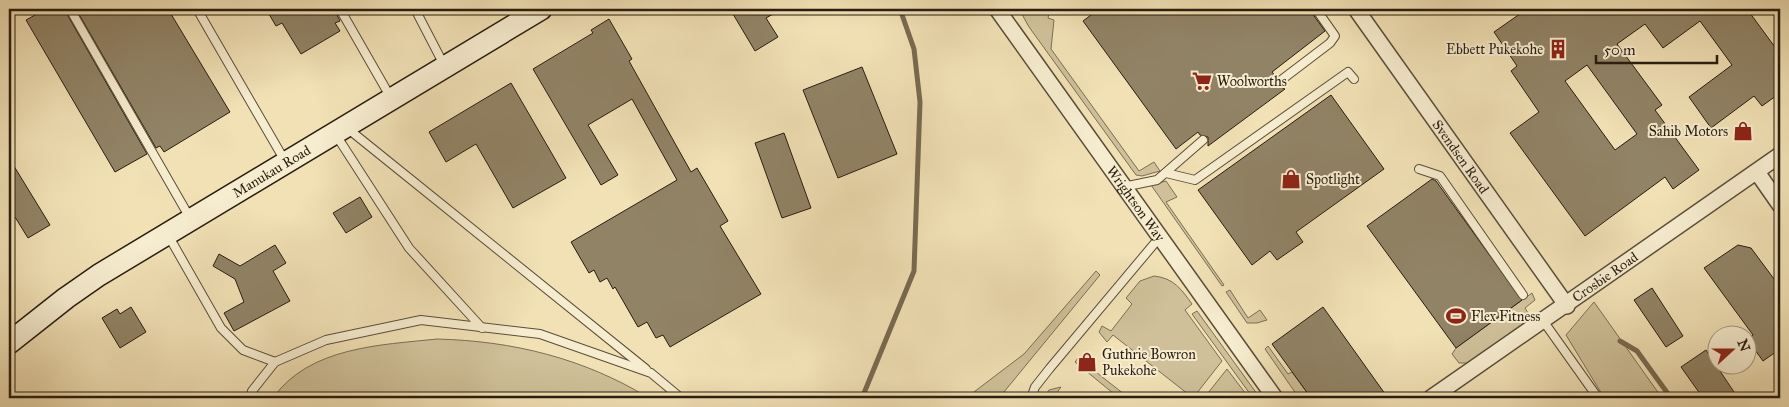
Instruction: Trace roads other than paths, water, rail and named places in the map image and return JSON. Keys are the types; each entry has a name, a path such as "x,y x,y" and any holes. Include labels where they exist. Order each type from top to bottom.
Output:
{"main road":[{"name":"Manukau Road","path":"9,344 66,298 167,234 541,9"}],"street":[{"name":"Wrightson Way","path":"999,9 1159,238 1275,398"},
{"name":"Svendsen Road","path":"1356,9 1566,306"},
{"name":"Crosbie Road","path":"1431,398 1544,322 1780,155"},
{"path":"1757,172 1780,205"}],"lane":[{"path":"70,9 191,220"},
{"path":"197,9 286,162"},
{"path":"340,9 392,98"},
{"path":"415,9 445,67"},
{"path":"1280,81 1335,36 1316,9"},
{"path":"1166,173 1195,180 1348,72 1354,79"},
{"path":"340,130 409,248 482,328"},
{"path":"340,130 681,398"},
{"path":"1123,187 1157,180 1180,158 1203,140"},
{"path":"1419,169 1440,176 1524,295"},
{"path":"167,234 221,328 244,350 275,362"},
{"path":"1031,398 1035,387 1050,368 1159,238"},
{"path":"250,398 252,391 275,362 326,340 421,320 540,334 651,373"},
{"path":"1544,322 1598,398"}],"waterway":[{"path":"862,398 914,271 920,102 914,49 900,9"},
{"path":"1620,341 1637,351 1671,398"}],"place":[{"name":"Ebbett Pukekohe","path":"1558,49"},
{"name":"Woolworths","path":"1202,81"},
{"name":"Sahib Motors","path":"1743,131"},
{"name":"Spotlight","path":"1291,179"},
{"name":"Flex Fitness","path":"1456,316"},
{"name":"Guthrie Bowron Pukekohe","path":"1087,362"}]}
